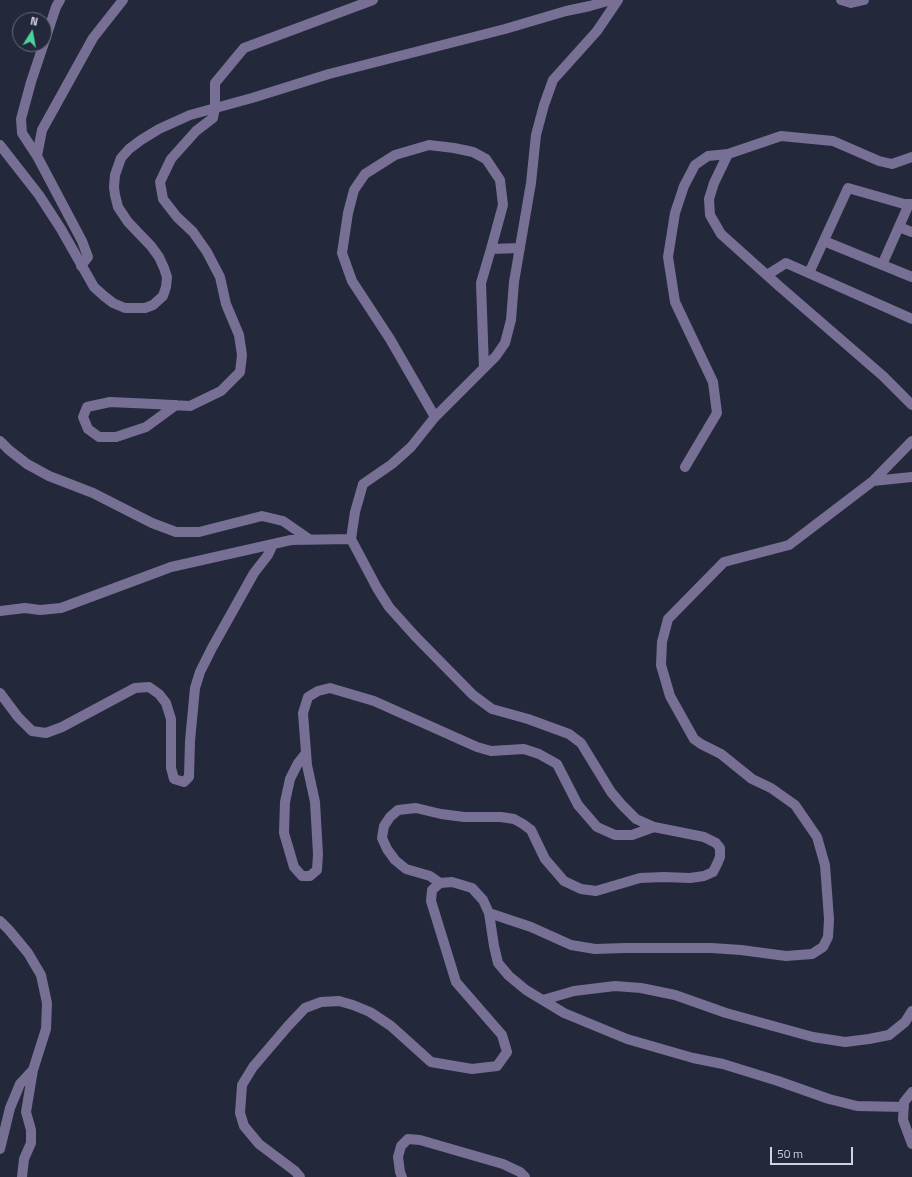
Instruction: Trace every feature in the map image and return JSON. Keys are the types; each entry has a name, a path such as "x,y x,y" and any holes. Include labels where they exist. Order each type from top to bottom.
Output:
{"lane":[{"path":"60,0 56,7 31,82 21,119 22,133 37,156 82,241 88,257 81,266"},
{"path":"37,156 42,130 93,38 123,0"},
{"path":"176,405 146,427 116,437 99,437 88,429 83,417 87,407 110,402 176,405 190,406 221,391 240,372 242,355 239,335 226,304 220,276 207,252 193,232 177,217 163,199 160,182 171,159 196,131 213,118 215,108 215,83 244,48 373,0"},
{"path":"0,145 39,196 61,229 94,287 113,303 125,308 145,308 153,305 163,296 167,277 159,256 128,222 118,207 114,187 115,175 121,158 129,149 159,129 190,115 252,98 329,74 611,0"},
{"path":"440,883 430,876 406,869 395,860 387,849 382,838 384,826 390,817 398,810 416,808 464,818 500,817 514,819 531,830 545,859 564,881 581,889 596,892 640,878 690,878 704,876 713,872 720,857 720,848 716,843 704,837 654,827 636,819 611,792 581,743 569,734 528,719 492,709 473,695 415,636 389,607 376,588 351,539 355,512 363,484 392,464 411,447 435,417 496,356 506,343 511,320 514,282 531,183 536,135 544,105 553,80 597,31 618,0"},
{"path":"841,0 852,3 864,0"},
{"path":"685,468 717,414 713,382 676,302 668,257 675,213 684,186 695,165 708,156 728,154 781,136 833,141 879,161 892,164 912,157"},
{"path":"435,417 390,339 352,281 342,253 348,213 354,190 365,174 395,155 429,146 454,148 473,152 486,159 500,180 503,205 481,283 484,368"},
{"path":"728,154 714,183 709,199 710,215 721,234 883,376 912,405"},
{"path":"809,273 848,188 910,204 882,265"},
{"path":"899,226 912,232"},
{"path":"824,241 912,277"},
{"path":"491,249 520,248"},
{"path":"767,275 786,263 912,319"},
{"path":"0,441 27,464 49,476 93,493 152,523 176,532 199,532 262,516 283,521 309,540"},
{"path":"489,913 531,927 571,945 596,949 711,948 786,956 812,954 823,947 828,937 829,919 826,865 818,837 795,806 772,788 752,779 721,754 694,739 670,696 661,665 662,642 668,619 724,562 789,545 873,481 912,441"},
{"path":"873,481 912,477"},
{"path":"1,610 25,608 40,610 61,608 171,567 291,540 351,539"},
{"path":"0,693 18,717 32,731 46,733 62,727 135,688 148,687 159,694 166,703 171,718 171,768 174,779 184,782 189,777 190,741 195,688 198,677 212,648 254,573 268,555 273,544"},
{"path":"306,753 298,763 290,779 285,802 284,833 294,867 302,876 310,876 317,870 318,854 315,802 307,765 303,713 308,697 318,690 330,688 374,701 477,747 491,751 524,750 539,754 557,764 578,805 597,827 615,835 632,835 654,827"},
{"path":"300,1177 295,1171 259,1144 244,1126 240,1113 242,1084 253,1067 305,1008 321,1002 339,1002 353,1005 370,1012 390,1026 431,1062 472,1070 498,1066 507,1052 502,1035 456,982 431,902 432,890 440,883 452,882 472,888 483,900 489,913 498,963 509,976 526,990 564,1013 627,1039 778,1080 829,1099 857,1106 904,1108"},
{"path":"0,921 28,953 42,975 46,1003 46,1029 33,1070 26,1112 31,1143 24,1159 22,1177"},
{"path":"543,1000 574,991 615,986 641,988 675,995 726,1013 813,1038 845,1042 889,1035 905,1022 912,1011"},
{"path":"0,1149 10,1108 20,1084 33,1070"},
{"path":"912,1092 904,1102 903,1120 912,1144"},
{"path":"402,1177 398,1157 401,1146 408,1139 420,1140 503,1164 520,1172 525,1177"}]}
